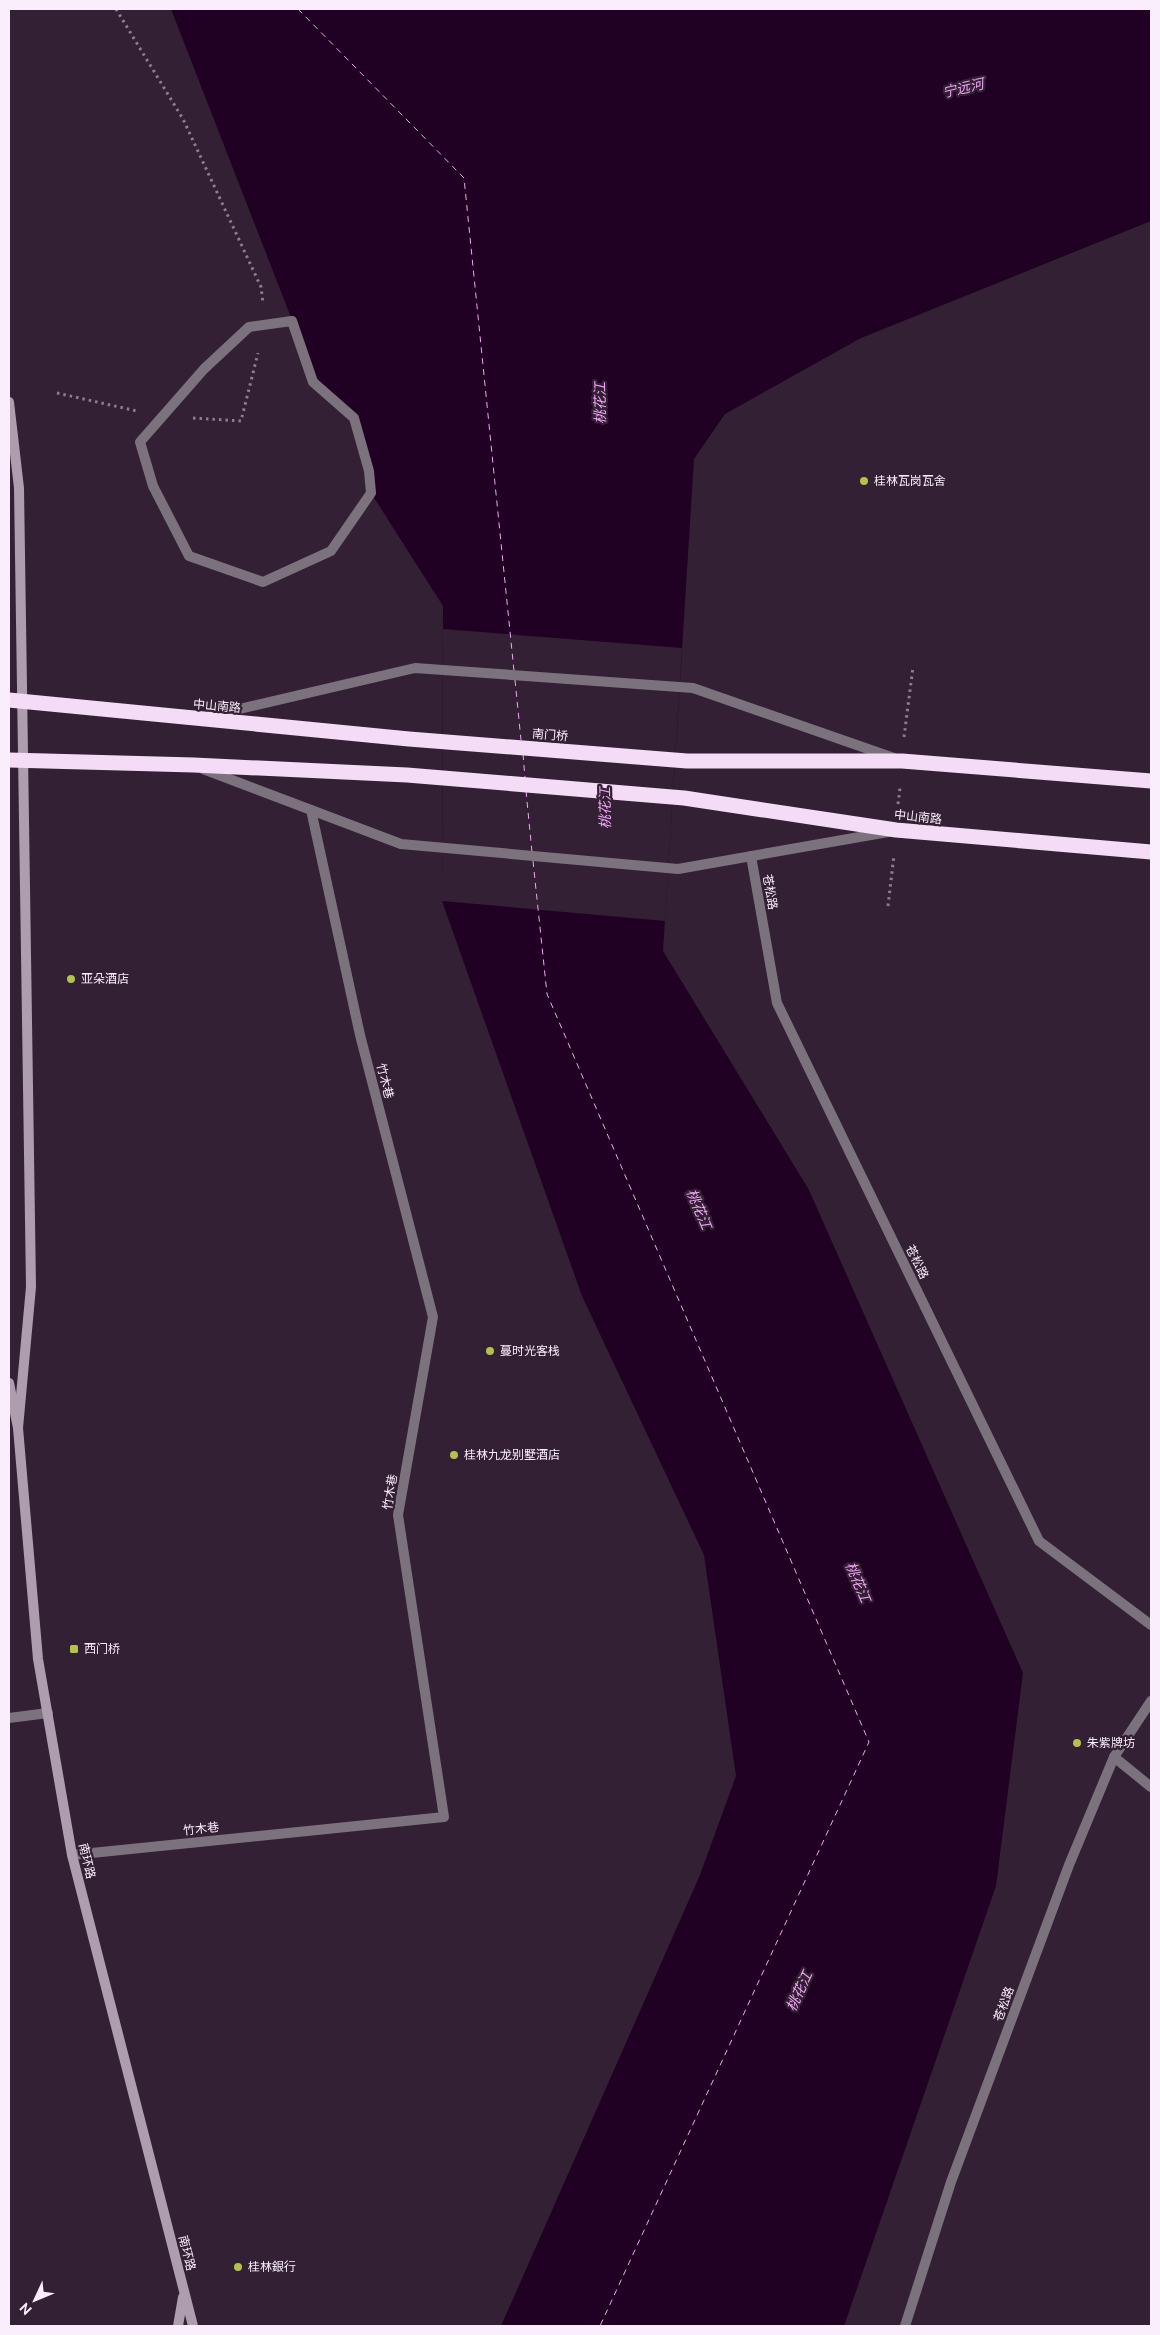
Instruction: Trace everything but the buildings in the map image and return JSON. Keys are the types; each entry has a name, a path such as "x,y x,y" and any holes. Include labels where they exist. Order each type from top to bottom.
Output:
{"highway":[{"name":"中山南路","path":"15,701 409,739"},
{"name":"南门桥","path":"409,739 687,761 902,761"},
{"path":"15,761 194,765"},
{"path":"902,761 1151,781"},
{"name":"中山南路","path":"194,765 407,775 684,798 896,830 1151,852"}],"main road":[{"name":"南环路","path":"9,402 19,488 15,761 31,1287 18,1428"},
{"name":"南环路","path":"9,1383 18,1428 38,1659 72,1855 193,2326"},
{"name":"南环路","path":"178,2326 184,2291"}],"street":[{"path":"292,320 313,382 354,418 369,470 370,493 331,551 263,582 189,556 153,486 140,442 204,369 249,327 266,324 292,320"},
{"path":"197,719 415,668 693,688 902,761"},
{"path":"194,765 401,844 678,869 896,830"},
{"name":"竹木巷","path":"72,1855 444,1817 398,1515 433,1317 360,1035 311,810"},
{"name":"苍松路","path":"751,856 777,1003 1040,1541 1151,1625"},
{"name":"苍松路","path":"905,2326 954,2173 1069,1865 1114,1757 1151,1701"},
{"path":"9,1718 48,1713"},
{"path":"1114,1757 1151,1787"}],"path":[{"path":"57,393 162,417 241,421 266,324 261,286 183,119 116,9"}],"water":[{"path":"171,9 1151,9 1151,221 861,338 725,414 694,459 663,951 809,1190 1023,1673 996,1886 844,2326 501,2326 700,1875 736,1776 704,1555 582,1296 442,901 443,606 371,493 354,418 313,382 292,320"}],"pier":[{"path":"443,629 682,648 665,921 442,901"}],"ferry route":[{"path":"298,9 464,178 514,671"},
{"path":"515,680 521,740"},
{"path":"523,754 525,778"},
{"path":"526,791 532,852"},
{"path":"533,861 547,994 869,1742 600,2326"}],"place":[{"name":"桂林瓦岗瓦舍","path":"864,481"},
{"name":"亚朵酒店","path":"71,979"},
{"name":"蔓时光客栈","path":"490,1351"},
{"name":"桂林九龙别墅酒店","path":"454,1455"},
{"name":"西门桥","path":"74,1649"},
{"name":"朱紫牌坊","path":"1077,1743"},
{"name":"桂林銀行","path":"238,2267"}],"water label":[{"name":"宁远河","path":"963,88"},
{"name":"桃花江","path":"600,403"},
{"name":"桃花江","path":"605,808"},
{"name":"桃花江","path":"699,1209"},
{"name":"桃花江","path":"858,1582"},
{"name":"桃花江","path":"799,1991"}]}
